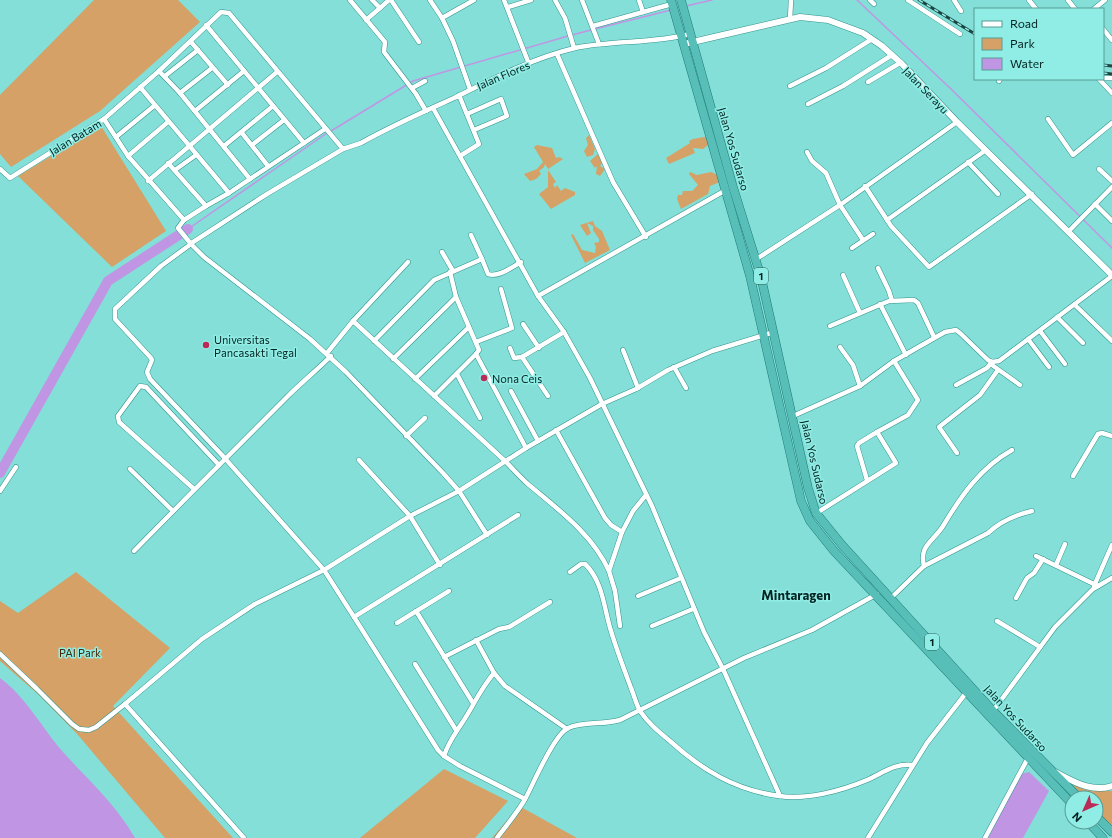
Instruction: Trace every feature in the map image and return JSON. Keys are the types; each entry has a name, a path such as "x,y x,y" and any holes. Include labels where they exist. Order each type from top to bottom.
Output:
{"highway":[{"name":"1","path":"681,0 685,12 687,46"},
{"name":"1","path":"671,3 686,35"},
{"name":"Jalan Yos Sudarso","path":"687,46 750,276 801,501 808,518 821,536 966,693 991,713 1071,790"},
{"name":"Jalan Yos Sudarso","path":"687,46 761,277 808,488 816,513 842,546 891,598 1028,758 1064,796"},
{"path":"1104,824 1112,832"},
{"path":"1096,830 1103,838"}],"street":[{"path":"350,0 385,42 384,52 412,88 426,111"},
{"path":"372,0 380,8"},
{"path":"366,20 390,0 419,42"},
{"path":"430,0 442,18 458,51 470,89"},
{"path":"442,18 474,0"},
{"path":"504,0 508,7 521,47 529,64"},
{"path":"508,7 531,0"},
{"path":"555,0 565,18 574,48"},
{"path":"582,0 599,44"},
{"path":"639,0 643,12"},
{"path":"790,19 791,0"},
{"path":"908,0 960,34"},
{"path":"954,0 961,10"},
{"path":"1029,0 1035,8"},
{"path":"1068,0 1074,8"},
{"path":"1095,8 1105,0"},
{"path":"594,30 671,3"},
{"path":"104,119 159,72 221,12 228,13 332,138 343,149"},
{"name":"Jalan Serayu","path":"687,46 800,17 828,20 863,33 892,55 957,122 1032,194 1112,275"},
{"path":"206,25 304,143"},
{"path":"1104,31 1112,40"},
{"name":"Jalan Flores","path":"226,460 150,379 147,372 152,360 151,358 115,319 115,309 161,266 190,244 267,194 343,149 350,148 470,89 529,64 574,48 686,35"},
{"path":"790,86 826,68 872,39"},
{"path":"191,42 228,85"},
{"path":"165,76 198,50"},
{"path":"557,54 613,182 646,237"},
{"path":"808,104 843,86 892,55"},
{"path":"868,82 900,63"},
{"path":"180,93 212,68"},
{"path":"195,111 244,71"},
{"path":"159,72 165,76 180,93 250,179"},
{"path":"148,181 277,72"},
{"path":"1100,80 1112,93"},
{"path":"412,88 425,81"},
{"path":"140,87 154,106 229,193"},
{"path":"459,95 479,144 460,156"},
{"path":"467,114 501,99 507,116 474,130"},
{"path":"116,137 154,106"},
{"path":"224,146 242,133 273,106"},
{"path":"433,108 521,262 538,296 564,332 590,378 646,494 682,578 693,609 723,669 780,796"},
{"name":"Jalan Batam","path":"0,169 10,178 104,119 128,156 148,181 184,220"},
{"path":"1048,119 1073,155 1112,123"},
{"path":"252,145 284,120"},
{"path":"128,156 168,122"},
{"path":"755,260 840,205 957,122"},
{"path":"326,130 268,166 229,193 184,220 177,227 178,230 190,244 329,355 459,491 486,535"},
{"path":"242,133 268,166"},
{"path":"887,220 986,150"},
{"path":"806,152 812,161 826,173 840,205 863,240"},
{"path":"175,170 196,155"},
{"path":"968,162 998,194"},
{"path":"168,163 206,206"},
{"path":"1098,169 1112,181"},
{"path":"865,186 887,220 925,265 932,267 1032,194"},
{"path":"1069,231 1112,186"},
{"path":"538,296 646,237 726,190"},
{"path":"1096,204 1112,221"},
{"path":"852,248 873,234"},
{"path":"471,235 488,274 493,276 500,274 521,262"},
{"path":"434,396 480,350 456,297 451,272 442,252"},
{"path":"374,341 434,280 482,259"},
{"path":"134,551 329,355 353,320 408,262"},
{"path":"878,268 889,290 892,301"},
{"path":"843,275 860,313"},
{"path":"956,385 992,363 999,361 1075,305 1112,275"},
{"path":"476,342 512,328 501,289"},
{"path":"393,359 456,297"},
{"path":"830,326 880,304 892,301 916,301 934,338"},
{"path":"880,304 906,355"},
{"path":"1075,305 1112,341"},
{"path":"1057,317 1083,343"},
{"path":"353,320 528,484 583,532 598,552 609,571 615,590 620,626"},
{"path":"523,324 539,348"},
{"path":"415,379 469,327"},
{"path":"793,416 860,386 894,361 934,338 952,330 958,331 998,370 1020,385"},
{"path":"1040,331 1065,364"},
{"path":"510,348 514,358 522,357 564,332"},
{"path":"0,654 72,724 79,729 88,730 96,727 202,639 255,604 324,570 410,516 459,491 526,448 602,404 638,388 674,367 712,351 774,332"},
{"path":"1028,339 1049,367"},
{"path":"840,347 853,365 860,386"},
{"path":"623,350 638,388"},
{"path":"476,354 526,448"},
{"path":"522,357 548,396"},
{"path":"867,480 857,446 859,443 877,432 908,415 918,400 917,396 894,361"},
{"path":"674,367 686,388"},
{"path":"957,452 940,427 980,395 998,370"},
{"path":"456,374 480,418"},
{"path":"194,489 119,422 118,416 140,386 146,387 219,465"},
{"path":"511,391 538,441"},
{"path":"406,436 425,418"},
{"path":"556,430 605,518 611,525 622,532"},
{"path":"808,518 896,463 877,432"},
{"path":"1073,476 1098,434 1102,433 1112,436"},
{"path":"924,566 922,558 926,546 943,526 951,511 965,492 985,468 1012,450"},
{"path":"226,460 324,570 438,750 444,756 471,772 525,799"},
{"path":"359,460 410,516 440,565"},
{"path":"0,491 16,467"},
{"path":"130,469 173,511"},
{"path":"609,571 622,532 633,511 646,494"},
{"path":"891,598 924,566 988,533 996,525 1005,520 1032,511"},
{"path":"354,617 440,565 518,515"},
{"path":"1056,565 1065,544"},
{"path":"1097,585 1112,545"},
{"path":"1036,556 1097,585"},
{"path":"1016,598 1027,578 1034,573 1043,559"},
{"path":"570,572 581,564 585,564 592,572 598,584 611,631 640,710 659,732 708,771 744,789 780,796 803,796 830,791 867,780 900,764 912,765"},
{"path":"638,596 682,578"},
{"path":"991,713 1055,627 1097,585 1112,578"},
{"path":"497,838 525,799 557,740 567,729 584,724 614,722 723,669 800,636 876,595 882,589"},
{"path":"397,623 449,591"},
{"path":"444,658 503,627 509,627 550,602"},
{"path":"652,626 693,609"},
{"path":"416,611 473,703"},
{"path":"997,622 1040,646"},
{"path":"476,640 494,673 507,688 527,700 567,729"},
{"path":"415,664 456,730"},
{"path":"444,756 456,730 461,725 480,690 494,673"},
{"path":"868,838 912,765 966,693"},
{"path":"125,704 244,838"},
{"path":"985,838 1028,758"},
{"path":"1050,769 1087,787 1102,788 1112,786"}],"green space":[{"path":"94,0 178,0 200,22 100,111 11,167 0,154 0,95"},
{"path":"101,126 166,231 112,267 18,176"},
{"path":"589,135 595,149 593,155 587,157 584,151 588,145 586,138"},
{"path":"710,136 712,142 703,149 693,148 695,153 669,164 666,158 690,143 689,141"},
{"path":"537,145 552,148 556,158 559,157 563,159 548,169 545,164 539,171 541,174 536,179 530,181 524,174 537,169 543,162 534,147"},
{"path":"598,154 602,163 600,166 605,169 600,176 596,174 597,166 595,168 590,161"},
{"path":"548,170 556,182 553,184 555,188 557,185 561,191 565,188 575,192 575,195 551,209 539,194 548,187"},
{"path":"690,172 697,175 711,172 720,176 720,182 710,186 708,194 681,209 677,199 678,195 682,195 683,191 692,191 698,185 689,174"},
{"path":"593,221 595,226 602,231 610,250 585,263 571,235 573,234 582,250 595,253 596,247 594,243 599,242 599,239 593,230 593,226 587,223 591,233 587,236 580,225"},
{"name":"PAI Park","path":"76,572 170,648 113,706 233,838 165,838 78,735 40,696 0,661 0,601 18,613"},
{"path":"444,769 508,801 475,838 360,838"},
{"path":"1072,784 1087,790 1078,790"},
{"path":"1104,791 1112,791 1112,827 1104,818"},
{"path":"519,806 577,838 492,838"}],"water":[{"path":"0,678 26,703 55,743 119,814 135,838 0,838"},
{"path":"1029,772 1049,791 1023,838 987,838 1021,774"}],"waterway":[{"path":"686,6 712,0"},
{"path":"857,0 951,89 1112,248"},
{"path":"595,29 671,10"},
{"path":"572,35 591,30"},
{"path":"331,131 413,81 568,36"},
{"path":"188,229 327,133"},
{"path":"0,473 108,281 188,229"}],"railway":[{"path":"919,0 974,33"},
{"path":"1104,65 1112,66"},
{"path":"1104,73 1112,74"}],"place":[{"name":"Universitas Pancasakti Tegal","path":"206,345"},
{"name":"Nona Ceis","path":"484,378"}],"district":[{"name":"Mintaragen","path":"796,595"}]}
